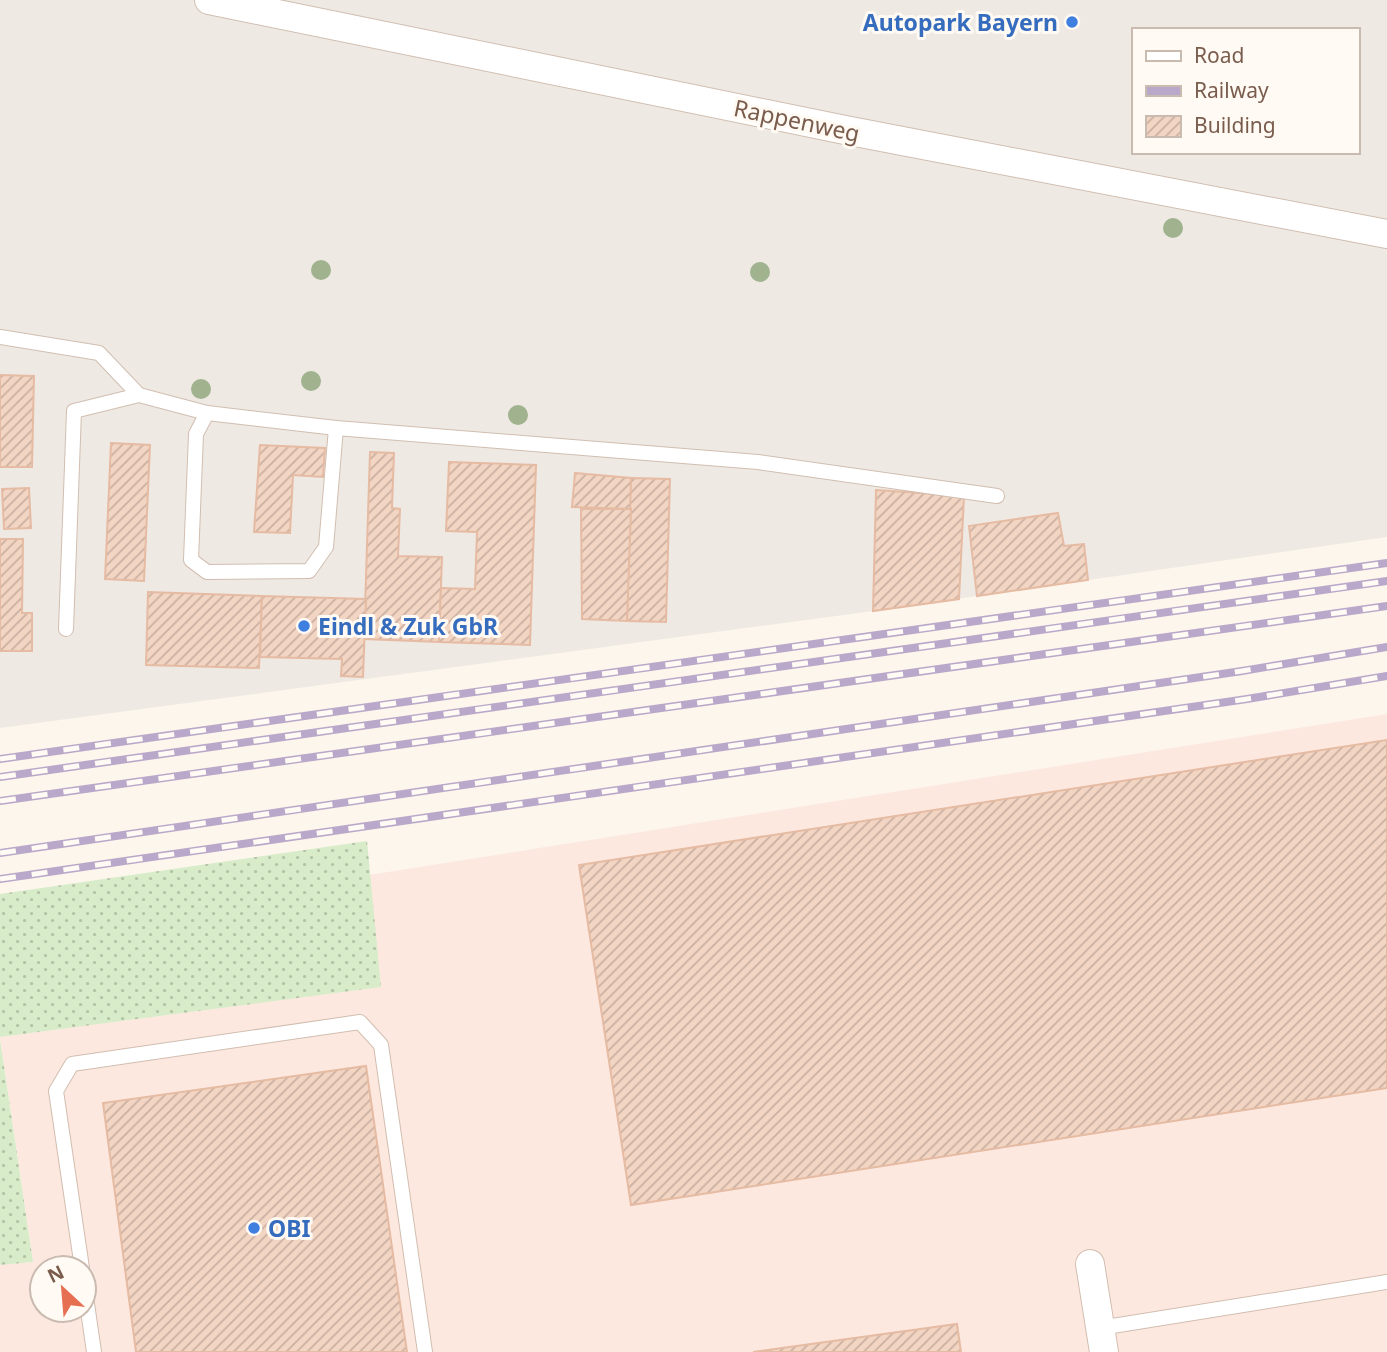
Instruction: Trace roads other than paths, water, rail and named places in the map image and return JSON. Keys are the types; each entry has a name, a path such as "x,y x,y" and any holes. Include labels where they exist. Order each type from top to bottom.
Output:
{"street":[{"name":"Rappenweg","path":"209,0 845,130 1387,234"},
{"path":"1090,1264 1102,1340"}],"lane":[{"path":"0,337 99,353 139,395"},
{"path":"66,629 74,411 139,395 208,413 336,428 758,462 997,496"},
{"path":"208,413 196,434 191,560 207,572 309,571 326,547 336,428"},
{"path":"80,1254 56,1091 72,1064 360,1023 381,1045 425,1352"},
{"path":"1102,1340 1387,1282"},
{"path":"90,1324 94,1352"}],"railway":[{"path":"0,759 1387,563"},
{"path":"0,777 1387,581"},
{"path":"0,801 1387,606"},
{"path":"0,853 1242,671 1387,647"},
{"path":"0,879 1247,699 1387,676"}],"place":[{"name":"Autopark Bayern","path":"1072,22"},
{"name":"Eindl & Zuk GbR","path":"304,626"},
{"name":"OBI","path":"254,1228"}]}
